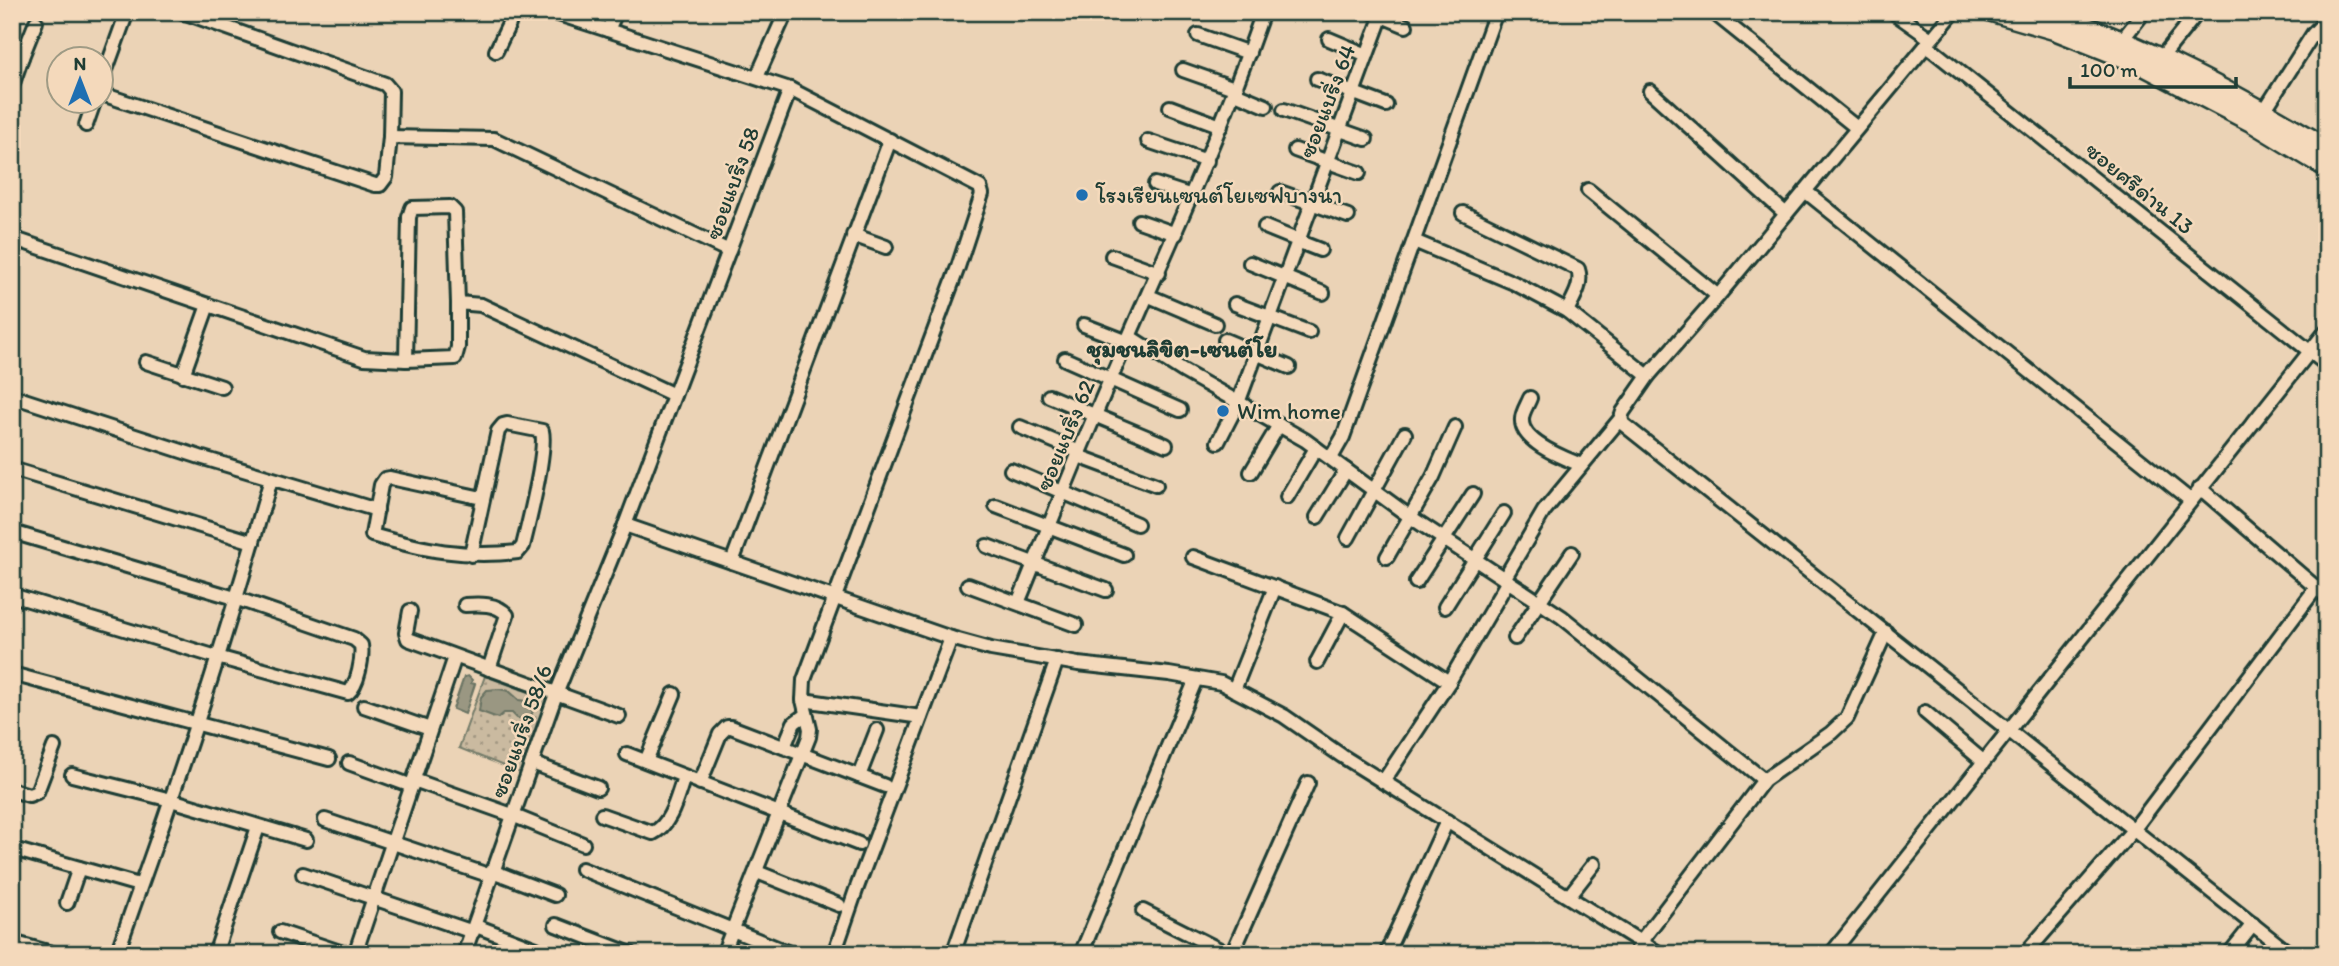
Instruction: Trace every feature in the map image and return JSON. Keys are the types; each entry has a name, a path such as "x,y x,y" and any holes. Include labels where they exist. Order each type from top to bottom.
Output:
{"main road":[{"path":"1993,12 2054,30 2142,65 2253,123 2327,168"},
{"path":"2045,12 2122,40 2161,58 2264,111 2327,148"}],"street":[{"path":"115,46 127,12"},
{"path":"116,98 380,185 386,177 390,137 391,90 385,84 183,12"},
{"path":"496,51 512,12"},
{"path":"552,12 790,89 980,187 982,199 803,680 805,715 810,729 803,755 723,954"},
{"path":"608,30 616,12"},
{"path":"757,77 786,12"},
{"path":"1331,458 1342,437 1496,12"},
{"path":"1713,12 1857,128"},
{"name":"ซอยศรีด่าน 13","path":"1893,12 2327,365"},
{"path":"1383,782 1449,682 1544,511 1621,418 1648,376 1718,296 1954,12"},
{"path":"2122,40 2140,17 2134,12"},
{"path":"2161,58 2197,12"},
{"name":"ซอยแบริ่ง 62","path":"1018,603 1095,415 1236,91 1259,13"},
{"path":"1379,14 1406,26"},
{"name":"ซอยแบริ่ง 64","path":"1218,442 1238,402 1354,92 1379,14"},
{"path":"2264,111 2314,34 2327,19"},
{"path":"12,86 17,55 36,22"},
{"path":"1198,35 1249,53"},
{"path":"1329,39 1367,55"},
{"path":"1183,70 1266,106"},
{"path":"1317,79 1386,105"},
{"name":"ซอยแบริ่ง 58","path":"625,525 790,89"},
{"path":"1650,91 1786,214"},
{"path":"1170,107 1221,126"},
{"path":"1284,110 1367,139"},
{"path":"86,125 89,116"},
{"path":"390,137 494,139 729,251"},
{"path":"732,562 890,140"},
{"path":"1149,141 1207,161"},
{"path":"1295,150 1359,173"},
{"path":"1155,184 1192,196"},
{"path":"1588,190 1718,296"},
{"path":"1805,191 2190,500"},
{"path":"1280,192 1348,216"},
{"path":"12,238 354,355 406,360 455,358 458,347 458,303 454,208 412,208 409,217 406,360"},
{"path":"1463,213 1578,269 1581,276 1579,287 1567,311"},
{"path":"1139,221 1176,234"},
{"path":"1265,227 1320,250"},
{"path":"853,236 886,247"},
{"path":"1414,241 1514,283 1567,311 1648,376"},
{"path":"1112,256 1159,273"},
{"path":"1250,263 1323,293"},
{"path":"1149,296 1215,324"},
{"path":"458,303 488,307 674,395"},
{"path":"1236,304 1309,332"},
{"path":"183,375 208,305"},
{"path":"1084,325 1129,340 1279,425 1331,458 1409,516 1562,617 1764,780"},
{"path":"1831,954 2327,330"},
{"path":"1225,340 1289,367"},
{"path":"1065,359 1180,410"},
{"path":"146,362 222,387"},
{"path":"12,396 271,480 377,510"},
{"path":"1049,396 1166,445"},
{"path":"1531,398 1522,419 1525,430 1541,447 1581,465"},
{"path":"1621,418 1623,424 2290,954"},
{"path":"471,555 493,444 500,427 507,424 542,431 543,443 523,546 518,552 471,555 452,554 372,535 381,485 385,479 482,498"},
{"path":"1251,472 1279,425"},
{"path":"1020,427 1156,485"},
{"path":"1387,557 1433,477 1455,427"},
{"path":"1348,538 1405,435"},
{"path":"1287,497 1316,448"},
{"path":"12,469 253,542"},
{"path":"1011,470 1137,524"},
{"path":"1317,517 1346,470"},
{"path":"117,954 171,800 271,480"},
{"path":"2025,954 2134,830 2322,592 2200,488"},
{"path":"1416,582 1473,494"},
{"path":"996,506 1124,555"},
{"path":"1445,607 1504,513"},
{"path":"625,525 951,638 990,649 1221,683 1284,716 1383,782 1660,954"},
{"name":"ซอยแบริ่ง 58/6","path":"464,954 556,694 625,525"},
{"path":"12,532 235,598 359,642 362,650 353,688 348,692 341,691 12,595"},
{"path":"987,546 1106,590"},
{"path":"1515,638 1572,553"},
{"path":"1193,556 1343,612 1449,682"},
{"path":"968,585 1076,625"},
{"path":"1234,690 1275,587"},
{"path":"465,605 498,607 506,615 489,669"},
{"path":"410,611 406,633 408,639 619,716"},
{"path":"1317,662 1343,612"},
{"path":"1636,954 1641,941 1764,780 1831,733 1847,718 1886,632"},
{"path":"834,954 951,638"},
{"path":"355,954 455,657"},
{"path":"953,954 1057,660"},
{"path":"12,674 329,759"},
{"path":"1081,954 1196,679"},
{"path":"646,761 674,694"},
{"path":"803,699 921,717"},
{"path":"364,706 430,729"},
{"path":"1925,712 1983,761"},
{"path":"784,747 794,723 805,715"},
{"path":"700,783 720,734 727,727 737,728 885,786"},
{"path":"859,776 877,730"},
{"path":"12,790 29,795 37,792 54,747"},
{"path":"627,754 859,844"},
{"path":"349,763 512,815 583,844"},
{"path":"532,763 598,788"},
{"path":"72,775 306,839"},
{"path":"602,815 653,833 661,829 667,821 684,777"},
{"path":"1143,911 1230,954 1308,783"},
{"path":"325,820 555,895"},
{"path":"1386,954 1447,821"},
{"path":"215,954 257,827"},
{"path":"20,851 139,885"},
{"path":"1569,896 1594,864"},
{"path":"67,903 79,867"},
{"path":"582,869 792,954"},
{"path":"757,873 839,905"},
{"path":"303,874 536,949"},
{"path":"2229,954 2253,924"},
{"path":"556,925 631,954"},
{"path":"279,932 346,954"},
{"path":"12,942 55,954"}],"shaded area":[{"path":"468,676 472,680 471,683 475,684 465,714 453,709 464,677"},
{"path":"485,676 548,699 521,773 459,748"},
{"path":"487,690 509,691 519,700 534,702 532,714 525,720 512,713 504,713 498,718 479,711 481,697"}],"place":[{"name":"โรงเรียนเซนต์โยเซฟบางนา","path":"1082,195"},
{"name":"Wim home","path":"1223,411"}],"district":[{"name":"ชุมชนลิขิต-เซนต์โย","path":"1182,348"}]}
